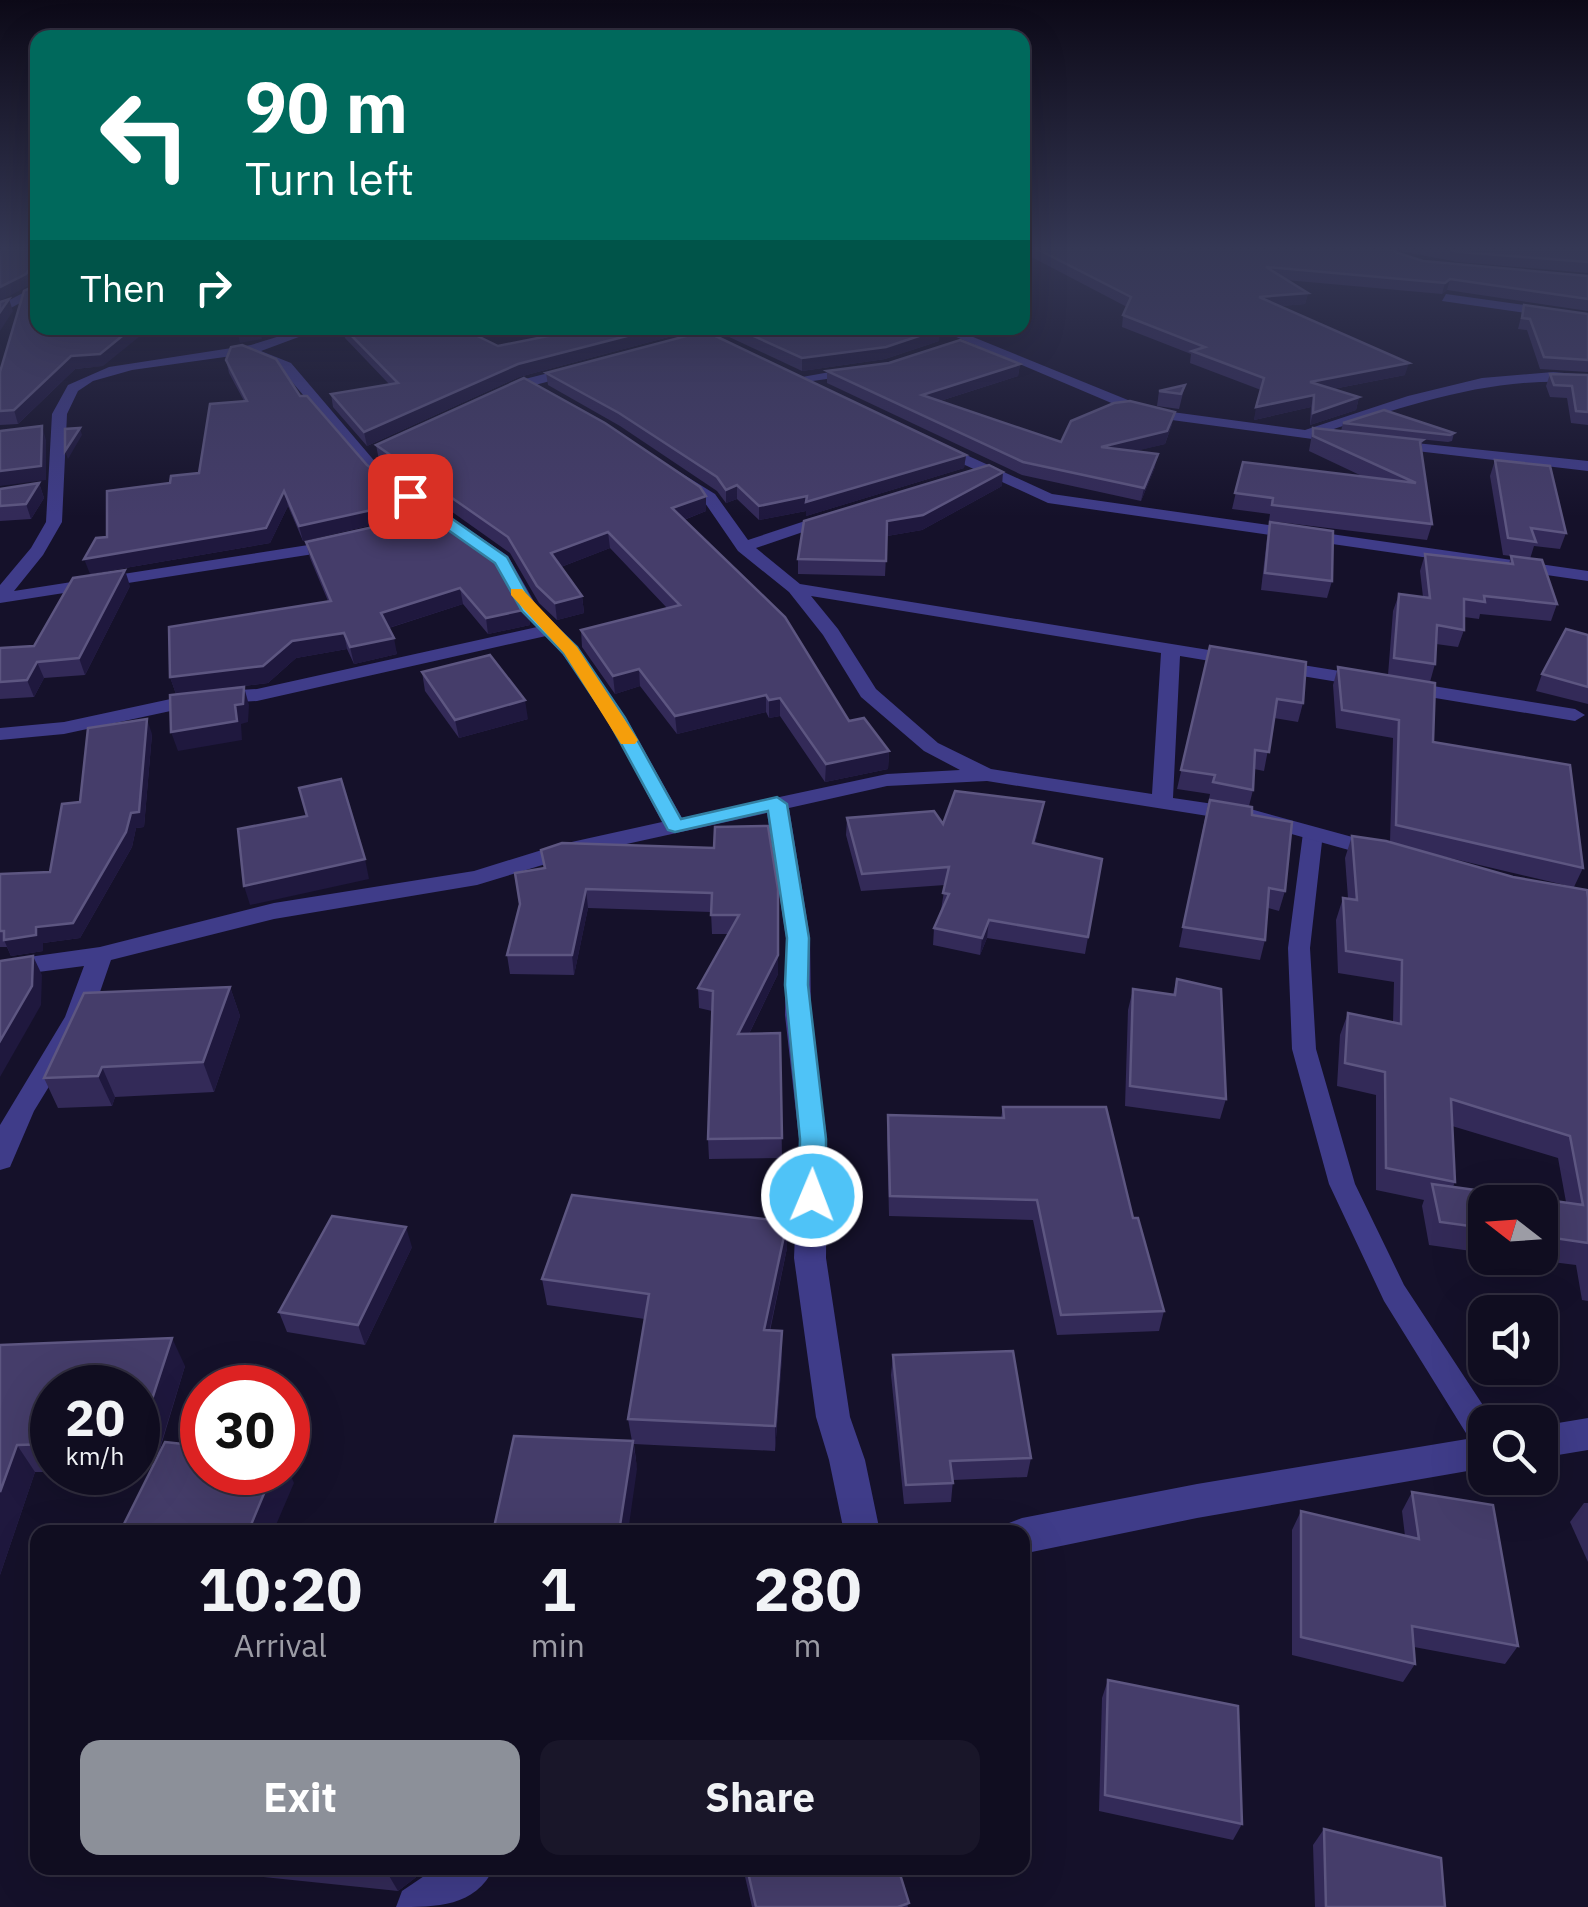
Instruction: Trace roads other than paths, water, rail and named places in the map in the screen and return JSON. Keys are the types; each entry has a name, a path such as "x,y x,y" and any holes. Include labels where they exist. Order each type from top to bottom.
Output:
{"street":[{"path":"0,597 54,522 61,404 71,389 162,360 248,350 283,339"},
{"path":"709,339 753,357"},
{"path":"953,346 970,340 1147,412 1359,441"},
{"path":"248,350 281,361 378,474 502,560 514,588 570,650 616,718 675,826"},
{"path":"490,400 526,383 598,364"},
{"path":"832,396 791,375 870,370"},
{"path":"1302,435 1433,394 1525,376 1588,379"},
{"path":"526,383 555,400"},
{"path":"39,431 58,431"},
{"path":"917,438 977,473 1048,498 1588,576"},
{"path":"1378,443 1588,466"},
{"path":"363,458 381,450"},
{"path":"661,465 709,497 744,547 795,588 831,633 868,693 930,747 988,775"},
{"path":"38,490 58,487"},
{"path":"744,547 851,510"},
{"path":"422,523 441,518"},
{"path":"0,597 366,538"},
{"path":"795,588 1576,715"},
{"path":"0,734 64,728 203,698 273,692 550,630"},
{"path":"1162,802 1171,650"},
{"path":"0,969 100,955 274,911 477,878 566,850 887,780 988,775 1254,817 1401,858"},
{"path":"777,804 798,938 798,1015 813,1139 810,1258 833,1417 861,1525"},
{"path":"0,1159 21,1109 78,1018 100,955"},
{"path":"1558,1439 1588,1434"},
{"path":"1030,1535 1197,1501 1468,1455"},
{"path":"418,1907 462,1875"}],"lane":[{"path":"1313,834 1299,948 1304,1049 1342,1184 1394,1293 1468,1409"}]}
